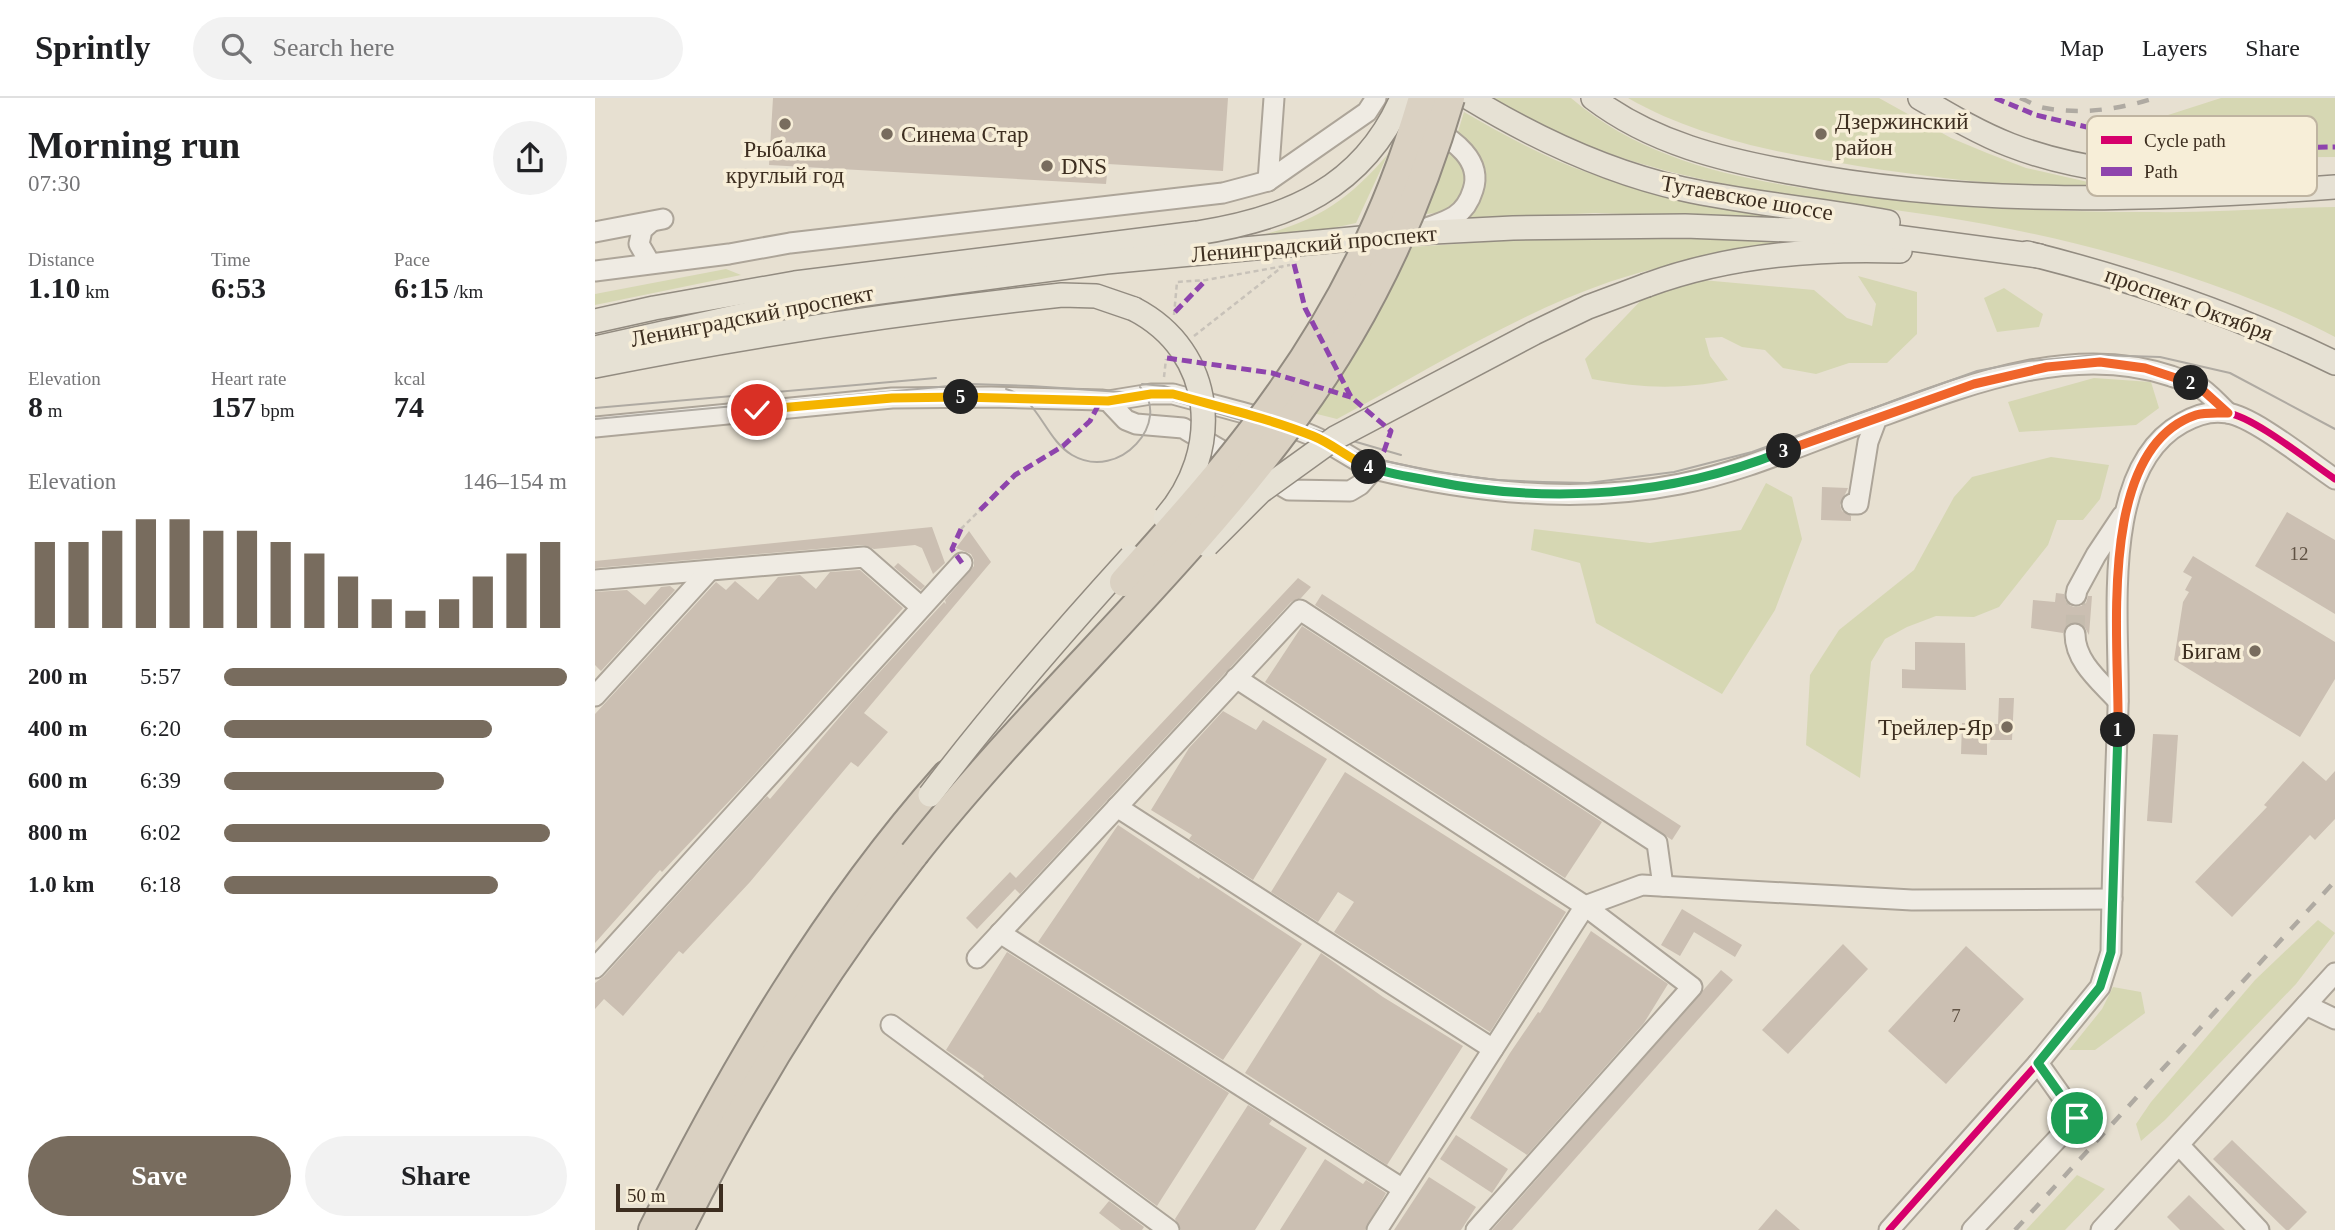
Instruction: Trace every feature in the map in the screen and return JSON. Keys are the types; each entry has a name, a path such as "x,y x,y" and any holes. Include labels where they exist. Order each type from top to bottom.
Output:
{"highway":[{"path":"653,1230 704,1131 801,968 843,908 930,795 1175,525 1215,479 1277,398 1329,317 1369,241 1404,156 1423,98"},
{"path":"679,1230 745,1106 820,981 854,932 914,854 990,763 1193,542 1298,413 1351,331 1384,270 1412,208 1450,98"}],"main road":[{"name":"Ленинградский проспект","path":"595,321 795,283 1197,233 1272,217 1304,204 1332,187 1355,167 1378,140 1402,98"},
{"name":"Тутаевское шоссе","path":"1469,98 1532,134 1648,180 1728,198 1868,218 2039,256"},
{"path":"1593,98 1633,124 1676,144 1731,160 1819,178 1935,193 1993,197 2120,199 2211,196"},
{"path":"1920,98 1966,125 2010,145 2055,160 2087,167"},
{"path":"2317,186 2335,187"},
{"path":"2317,188 2335,187"},
{"name":"Ленинградский проспект","path":"595,348 798,303 1106,262 1413,233 1513,228 1685,226 1865,233 2039,256"},
{"path":"914,854 998,772 1232,519 1284,473 1335,438 1588,307 1709,265 1797,253 1857,250 2039,256"},
{"name":"проспект Октября","path":"2039,256 2094,269 2185,299 2273,332 2335,363"},
{"path":"595,366 825,325 1062,295 1096,296 1134,309 1168,334 1181,350 1198,382 1202,399 1202,448 1193,477 1169,514 1048,648 986,721 930,795"}],"street":[{"path":"1268,181 1274,98"},
{"path":"595,271 729,254 790,243 1223,193 1268,181 1371,105 1408,113 1459,146 1472,165 1475,184 1464,208 1455,216 1413,233"},
{"path":"595,232 657,220 642,230 639,244 650,263"},
{"path":"595,427 892,398 991,397 1108,401 1151,394 1173,394 1309,434 1339,448 1358,463 1374,469 1466,488 1596,495 1680,484 1737,469 1974,384 2047,367 2100,362 2145,368 2197,385 2228,413 2257,425 2335,479"},
{"path":"1108,401 1126,420 1136,424 1183,428 1289,490 1350,491 1360,485 1374,469"},
{"path":"1889,1230 2038,1063 2100,987 2111,952 2119,701 2116,618 2119,551 2125,512 2139,472 2159,439 2197,414 2228,413"},
{"path":"1852,504 1858,504 1868,442 1877,418"},
{"path":"2076,595 2096,555 2125,512"},
{"path":"595,580 864,557 921,607"},
{"path":"595,968 962,563"},
{"path":"595,696 709,571"},
{"path":"977,958 1300,610 1657,843 1663,886"},
{"path":"2075,634 2075,646 2087,667 2119,701"},
{"path":"1237,678 1585,906 1692,987 1476,1230"},
{"path":"1117,807 1493,1049"},
{"path":"1377,1230 1585,906 1642,885 1912,900 2112,899"},
{"path":"1000,933 1403,1189"},
{"path":"2101,1230 2335,973"},
{"path":"2306,1004 2335,1019"},
{"path":"891,1025 1169,1230"},
{"path":"1972,1230 2077,1118 2038,1063"},
{"path":"2179,1145 2259,1230"}],"path":[{"path":"1177,282 1206,280 1294,264"},
{"path":"1188,341 1284,265"},
{"path":"961,529 980,510"}],"green space":[{"path":"1492,98 1571,98 1630,138 1696,165 1766,182 1837,193 1993,208 2071,211 2195,212 2335,207 2335,337 2238,294 2164,268 2089,247 1975,222 1764,191 1652,167 1544,127"},
{"path":"1628,98 1879,98 1951,138 2026,168 2087,182 2087,189 1957,179 1799,156 1711,134 1655,112"},
{"path":"2221,98 2335,98 2335,157 2317,157 2317,116 2165,116"},
{"path":"1464,112 1541,153 1614,181 1690,201 1793,220 1596,213 1466,219 1480,200 1483,184 1457,135"},
{"path":"1449,150 1463,165 1467,177 1461,199 1446,212 1426,214"},
{"path":"1388,154 1356,223 1319,231 1237,241 1283,229 1321,212 1354,189"},
{"path":"1630,237 1786,240 1798,244 1679,263 1609,282 1505,327 1337,419 1313,413 1365,332 1412,247 1514,240"},
{"path":"726,269 741,275 595,305 595,294"},
{"path":"1858,276 1917,292 1917,334 1887,363 1849,363 1816,374 1783,368 1765,350 1742,347 1722,337 1705,338 1710,356 1728,380 1660,387 1592,379 1585,359 1647,294 1702,280 1814,290 1847,318 1872,326 1876,304"},
{"path":"2004,288 2043,314 2039,327 1997,332 1984,298"},
{"path":"2094,378 2151,382 2159,408 2136,425 2019,432 2008,402"},
{"path":"2051,457 2109,465 2100,499 2083,520 2057,520 2048,545 1999,607 1974,617 1936,616 1885,639 1871,662 1860,778 1806,745 1810,675 1839,630 1914,570 1954,497 1972,477"},
{"path":"1766,483 1792,497 1802,539 1775,610 1722,694 1596,623 1580,563 1531,550 1534,529 1650,543 1741,530"},
{"path":"2318,920 2335,933 2296,984 2165,1120 2141,1141 2136,1124 2151,1102 2255,980"},
{"path":"2113,987 2141,992 2145,1013 2095,1050 2069,1050 2102,1009"},
{"path":"2077,1175 2105,1189 2065,1230 2026,1230"}],"building":[{"path":"773,98 1228,98 1223,171 1108,164 1106,184 769,165"},
{"path":"1822,487 1848,488 1840,505 1842,511 1851,516 1851,521 1821,520"},
{"name":"Бигам","path":"2287,512 2335,540 2335,614 2255,566"},
{"path":"932,527 945,563 933,574 922,548 915,545 874,549 863,545 595,568 595,561"},
{"path":"969,531 991,562 864,713 888,732 858,767 851,762 750,882 683,954 679,951 623,1016 604,999 595,1009 595,983 767,796 770,799 854,700 944,602 946,604 945,600 974,566 971,554 956,548"},
{"name":"Бигам","path":"2193,556 2335,642 2335,679 2300,737 2174,660 2183,602 2189,592 2185,590 2192,577 2183,572"},
{"path":"898,563 925,586 921,590 894,567"},
{"path":"860,570 903,608 752,777 662,872 660,870 595,943 595,714 716,582 726,590 735,581 758,600 778,577 800,575 816,589 830,572"},
{"path":"1298,578 1311,587 1301,598 1291,602 1020,894 1015,889 977,929 966,918 1010,872 1016,878"},
{"path":"670,586 675,590 601,671 595,665 595,592 627,590 645,605 661,587"},
{"path":"2056,593 2064,594 2067,604 2074,607 2086,603 2088,596 2092,596 2089,635 2084,626 2074,622 2067,625 2063,633 2031,628 2033,600 2055,602"},
{"path":"1322,594 1681,826 1672,840 1315,605"},
{"path":"1302,626 1602,822 1565,878 1265,682"},
{"path":"1915,642 1965,643 1966,690 1902,688 1902,669 1915,670"},
{"path":"1999,698 2014,698 2012,740 1987,740 1987,755 1961,754 1962,723 1998,724"},
{"path":"1223,711 1256,730 1263,720 1327,759 1253,880 1189,839 1192,835 1151,810 1189,748"},
{"path":"2153,734 2178,735 2172,823 2147,821"},
{"path":"2303,761 2326,781 2335,771 2335,819 2315,840 2310,835 2232,917 2195,882 2267,807 2264,805"},
{"path":"1345,772 1566,912 1490,1032 1334,932 1354,902 1338,892 1318,922 1271,892"},
{"path":"1118,825 1302,944 1223,1060 1038,942"},
{"path":"1682,909 1742,945 1735,957 1694,932 1680,956 1661,945"},
{"path":"1591,931 1668,984 1644,1023 1527,1155 1470,1118"},
{"path":"1843,944 1868,969 1788,1054 1762,1030"},
{"path":"1966,946 2024,999 1946,1084 1888,1031"},
{"path":"1007,952 1229,1093 1157,1206 946,1050"},
{"path":"1321,953 1383,997 1463,1046 1387,1165 1245,1073"},
{"path":"1721,970 1733,980 1512,1230 1492,1230"},
{"path":"1248,1105 1272,1120 1269,1124 1307,1148 1255,1230 1181,1230 1175,1219"},
{"path":"1456,1135 1508,1169 1492,1193 1440,1159"},
{"path":"2232,1140 2307,1212 2289,1230 2213,1159"},
{"path":"1325,1159 1363,1184 1366,1180 1386,1193 1365,1230 1280,1230"},
{"path":"1429,1177 1476,1207 1461,1230 1394,1230"},
{"path":"2189,1195 2225,1230 2180,1230 2167,1217"},
{"path":"1109,1201 1144,1227 1142,1230 1121,1230 1099,1213"},
{"path":"1776,1209 1800,1230 1758,1230"}],"tunnel":[{"path":"2075,634 2076,595"}],"tram line":[{"path":"595,419 971,384 1031,386 1151,394 1380,460 1436,472 1497,480 1588,483 1674,472 1752,452 1977,371 2028,361 2097,355 2160,357 2230,373 2335,429"},
{"path":"595,408 936,378"},
{"path":"1142,384 1164,386 1401,455"},
{"path":"1006,389 1017,394 1034,409 1062,448 1072,455 1090,461 1108,461 1136,444 1146,430 1150,415 1149,401 1140,387"}],"railway":[{"path":"2020,98 2042,107 2073,111 2115,108 2155,98"},
{"path":"2015,1230 2335,881"}],"marked path":[{"path":"1995,98 2036,115 2087,127"},
{"path":"2317,147 2335,147"},
{"path":"1294,264 1305,308 1351,397 1391,431 1374,469"},
{"path":"1175,312 1206,280"},
{"path":"1167,358 1272,373 1351,397"},
{"path":"980,510 1015,475 1063,446 1090,421 1101,400"},
{"path":"961,529 952,549 962,563"}],"cycle path":[{"path":"1889,1230 2038,1063 2100,987 2111,952 2118,709 2119,553 2125,513 2137,476 2155,445 2182,423 2193,418 2215,412 2227,413 2266,431 2335,479"}],"place":[{"name":"Рыбалка круглый год","path":"785,124"},
{"name":"Синема Стар","path":"887,134"},
{"name":"Дзержинский район","path":"1821,134"},
{"name":"DNS","path":"1047,166"},
{"name":"Бигам","path":"2255,651"},
{"name":"Трейлер-Яр","path":"2007,727"}],"route":[{"path":"757,410 892,398 991,397 1108,401 1151,394 1173,394 1309,434 1339,448 1358,463 1374,469 1466,488 1596,495 1680,484 1749,466 1809,441 1974,384 2047,367 2100,362 2145,368 2197,385 2228,413 2197,414 2159,439 2139,472 2125,512 2119,551 2116,618 2119,701 2111,952 2100,987 2038,1063 2077,1118"}]}
